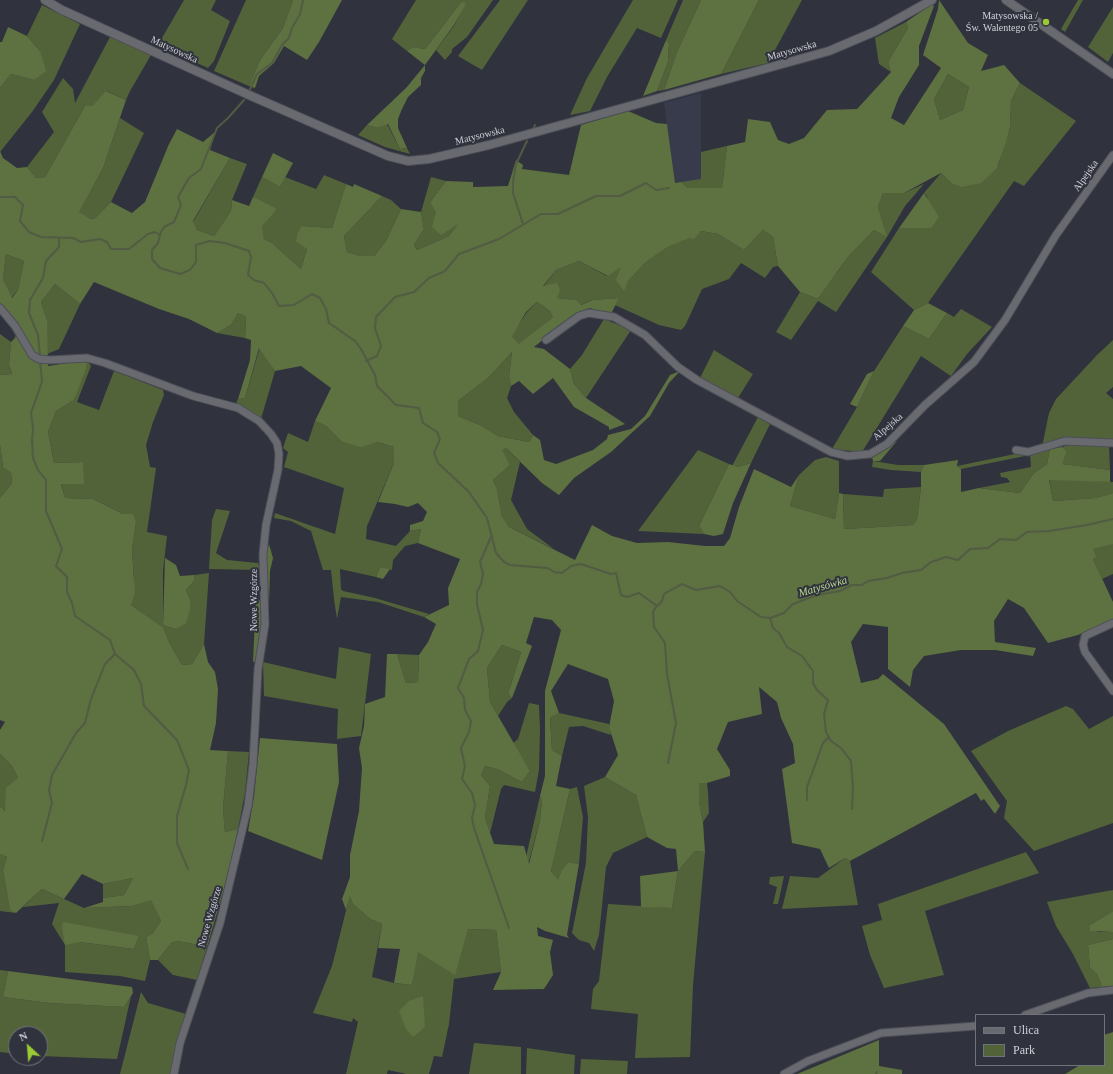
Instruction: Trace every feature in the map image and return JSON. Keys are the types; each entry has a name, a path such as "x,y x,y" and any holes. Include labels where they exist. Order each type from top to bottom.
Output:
{"street":[{"name":"Matysowska","path":"45,0 62,10 248,95 388,156 408,161 429,159 489,145 822,53 876,31 932,0"},
{"path":"1006,0 1113,74"},
{"name":"Alpejska","path":"546,340 579,316 589,313 614,317 646,335 678,367 697,380 831,452 848,456 870,454 887,444 925,405 978,356 1014,306 1035,268 1056,235 1113,155"},
{"name":"Nowe Wzgórze","path":"0,308 15,326 32,355 39,359 50,360 87,358 105,363 193,396 238,408 259,421 277,443 279,454 278,470 266,525 263,554 265,624 258,669 253,764 248,806 220,923 180,1043 174,1074"},
{"path":"1016,450 1028,452 1066,442 1113,443"},
{"path":"1113,623 1085,636 1083,645 1085,652 1113,691"},
{"path":"1028,1014 1088,993 1113,990"},
{"path":"784,1074 808,1061 881,1033 975,1026"}],"shaded area":[{"path":"701,93 701,180 675,183 664,103"}],"green space":[{"path":"184,0 216,0 211,10 230,21 214,61 208,68 160,46 162,38"},
{"path":"246,0 293,0 283,28 260,60 249,86 214,71"},
{"path":"293,0 342,0 319,42 307,60 284,46 274,63 259,76 255,88 249,86 260,60 283,28"},
{"path":"416,0 493,0 467,37 452,49 452,52 445,60 436,50 454,26 465,4 462,1 425,49 413,47 407,51 392,39"},
{"path":"500,0 528,0 482,70 458,56"},
{"path":"633,0 678,0 661,38 637,28 607,77 590,111 570,115 587,78"},
{"path":"683,0 701,0 677,52 664,90 657,91 668,62 669,43 666,40"},
{"path":"701,0 759,0 721,74 664,90 677,52"},
{"path":"759,0 802,0 768,63 721,74"},
{"path":"939,0 968,43 988,55 981,71 1004,65 1020,83 1011,101 1010,127 997,168 981,183 962,187 951,183 941,173 904,193 883,193 878,207 887,237 874,230 847,258 818,299 800,292 778,266 773,237 763,230 744,250 718,234 701,231 694,239 689,238 668,247 646,262 628,281 624,291 616,280 621,267 608,276 579,261 556,270 543,286 557,283 560,290 557,298 576,300 581,305 593,300 619,298 611,314 589,308 569,319 534,347 544,349 570,369 574,384 586,398 625,424 609,430 609,427 574,407 553,378 533,394 519,381 511,386 509,376 512,352 488,378 458,401 458,416 480,425 498,436 529,442 533,435 540,440 544,460 556,464 593,450 607,439 608,435 631,429 645,416 670,375 680,371 669,383 650,416 611,452 574,478 559,495 542,483 506,448 502,450 510,465 493,480 497,489 502,516 509,527 575,560 592,525 612,536 637,543 668,542 705,546 724,546 730,538 739,507 754,469 791,487 799,475 790,506 835,519 839,493 843,494 844,529 913,525 917,519 921,487 921,472 924,465 958,460 957,466 961,469 961,492 979,488 1020,493 1034,473 1047,464 1050,449 1062,447 1067,451 1062,464 1110,470 1110,482 1049,480 1053,501 1096,498 1113,493 1113,544 1093,549 1096,557 1093,559 1113,602 1113,619 1078,635 1048,643 1024,608 1008,599 994,621 995,642 1036,648 1033,656 995,650 961,650 924,656 913,670 910,687 888,669 888,627 863,624 851,642 861,683 878,679 883,674 944,724 1000,806 995,814 984,799 981,801 976,793 850,861 845,858 829,868 820,849 792,843 782,769 795,763 793,744 781,718 777,702 759,687 762,714 728,722 717,749 730,770 730,776 707,783 699,783 699,802 703,822 705,852 695,851 678,871 676,849 667,848 647,837 636,795 605,777 618,755 609,727 614,701 608,679 568,664 551,691 559,713 550,717 552,750 562,756 556,786 570,789 551,871 558,880 561,871 568,862 579,864 567,935 569,938 537,927 538,936 553,940 550,952 553,975 544,989 493,990 501,972 496,930 468,929 455,975 418,952 412,985 394,983 400,949 378,948 382,924 370,919 353,904 350,896 346,910 342,899 350,877 350,855 359,811 362,768 359,748 364,726 365,704 385,697 387,654 397,654 406,683 418,682 419,655 428,642 436,624 424,617 449,605 448,588 460,559 418,543 421,529 410,531 410,525 423,521 427,512 418,503 408,507 378,502 394,463 394,447 378,442 361,447 342,442 326,426 315,421 331,388 301,366 275,371 259,348 245,398 238,399 250,360 251,340 245,338 246,317 238,313 231,325 217,333 189,319 159,309 94,282 80,304 55,284 41,302 47,320 48,366 87,360 86,369 74,400 56,411 48,432 54,463 83,462 84,484 61,484 65,498 93,499 123,514 133,514 136,523 132,550 135,593 131,605 163,627 170,644 182,665 192,664 204,644 208,662 215,672 218,689 216,723 210,750 228,751 223,809 225,832 238,829 228,875 207,947 178,941 171,943 158,960 150,960 146,937 152,934 161,921 151,900 132,906 84,908 103,902 103,898 124,895 133,878 103,884 82,874 64,899 42,889 16,913 10,910 3,870 7,857 0,854 0,806 5,811 6,788 18,778 12,766 0,754 0,730 5,722 0,720 0,498 12,483 11,473 3,467 0,445 0,375 12,374 9,364 11,342 15,338 19,325 0,303 0,151 3,158 17,168 27,167 36,178 45,177 85,106 92,106 106,91 126,100 103,168 79,212 90,219 95,218 111,202 132,213 145,202 169,144 177,129 203,142 215,132 210,150 230,158 193,221 197,230 214,236 231,211 232,200 249,206 253,197 277,209 262,226 264,239 272,243 301,269 307,249 296,241 298,232 302,226 332,228 346,184 353,187 354,184 382,196 344,236 347,252 361,256 374,256 386,241 401,209 421,212 424,229 414,245 417,250 449,236 458,224 441,235 432,227 436,212 430,202 446,181 473,182 473,187 508,186 516,160 523,165 522,169 569,175 581,125 628,111 656,123 667,124 675,183 681,182 688,188 722,188 727,146 745,142 748,119 770,122 778,140 789,144 804,138 827,110 857,109 891,72 888,62 908,28 906,22 932,4 934,6 919,46 919,65 899,97 891,118 904,125 941,68 923,55 938,9","holes":["948,74 969,87 963,110 940,120 934,99","6,254 24,261 18,290 12,298 3,279","537,302 550,311 553,317 519,344 512,337 526,312","534,617 552,620 561,630 545,691 545,776 540,796 542,801 540,820 529,864 524,846 494,844 485,818 490,786 481,775 485,766 497,769 522,782 530,771 490,702 487,668 502,645 521,652 508,694 512,698 532,646 526,643"]},
{"path":"1078,0 1083,0 1065,32 1061,29"},
{"path":"462,1 466,4 454,25 425,65 407,51 413,47 425,49"},
{"path":"42,5 80,24 54,80 32,112 0,152 0,88 11,74 34,80 40,51 27,36"},
{"path":"1113,7 1113,53 1108,62 1088,47"},
{"path":"906,22 908,28 888,62 891,72 879,64 875,38"},
{"path":"8,27 27,36 40,51 46,71 34,80 11,74 0,88 0,42 2,42"},
{"path":"110,37 151,55 126,100 107,91 92,106 85,106 45,177 36,178 27,167 54,132 42,112 63,78 73,89 75,103"},
{"path":"666,40 669,43 668,62 657,91 643,96"},
{"path":"425,65 425,71 421,78 421,85 408,97 398,119 398,128 407,148 400,149 388,124 378,128 367,125 406,88"},
{"path":"948,74 969,87 963,110 940,120 934,99"},
{"path":"1020,83 1076,121 1024,186 1014,181 928,303 914,310 871,272 899,228 931,228 927,196 924,193 941,173 951,183 998,166 1010,127 1011,101"},
{"path":"120,118 144,133 111,202 95,218 89,219 78,213 103,168"},
{"path":"387,124 400,149 407,148 410,154 385,147 358,135 367,125 378,128"},
{"path":"727,146 722,188 688,188 681,182 701,179 701,152"},
{"path":"273,153 293,163 280,187 262,177"},
{"path":"230,158 247,164 232,200 231,211 214,236 197,230 193,222"},
{"path":"324,175 346,184 332,228 302,226 307,249 301,269 272,243 264,239 253,197 262,177 280,187 285,177 316,189"},
{"path":"431,177 446,181 430,202 459,223 449,236 417,250 414,245 424,229 421,212"},
{"path":"924,184 905,206 887,237 836,312 818,301 791,340 776,332 800,292 818,299 847,258 874,230 886,236 878,207 883,193 904,193"},
{"path":"924,193 939,217 931,228 899,228"},
{"path":"382,196 391,200 401,209 386,241 374,256 361,256 347,252 344,236"},
{"path":"763,230 773,237 778,266 773,267 765,278 741,263 729,279 702,289 685,326 681,330 659,325 615,305 619,298 593,300 580,305 575,300 557,298 543,287 556,270 579,261 607,276 621,266 628,281 646,262 668,247 701,231 718,234 744,250"},
{"path":"6,254 24,261 18,290 11,298 3,279"},
{"path":"55,284 80,304 59,349 47,354 47,320 41,302"},
{"path":"537,302 550,311 554,316 519,345 511,337 527,312"},
{"path":"928,303 947,313 929,339 903,326 914,310"},
{"path":"961,309 992,327 967,354 951,376 921,356 862,452 832,449 857,407 874,371 903,326 929,339 947,313 954,317"},
{"path":"238,313 246,317 245,338 217,333 231,325"},
{"path":"604,319 631,330 586,398 574,384 570,369 582,355"},
{"path":"0,334 11,342 9,364 12,374 0,375"},
{"path":"1113,340 1113,387 1106,393 1113,399 1113,440 1042,447 1049,413 1056,399"},
{"path":"260,347 275,371 261,419 236,404 238,399 245,398"},
{"path":"714,350 753,374 738,398 700,378"},
{"path":"512,352 509,376 511,386 507,398 514,412 533,435 529,442 498,436 480,425 458,416 458,401 488,378"},
{"path":"87,360 91,366 77,402 99,410 114,371 163,390 164,395 153,422 146,445 150,467 156,468 147,532 167,536 163,571 163,625 178,628 190,599 186,590 195,580 194,575 209,573 204,644 192,664 182,665 170,644 163,627 131,605 134,577 132,550 136,523 123,514 93,499 65,498 61,483 83,462 54,463 48,432 56,411 74,400"},
{"path":"874,371 857,407 850,404 867,374"},
{"path":"758,417 770,424 751,463 738,467 732,466"},
{"path":"315,421 326,426 342,442 361,446 378,442 394,447 394,463 367,526 366,539 396,546 410,531 421,529 418,543 405,546 393,560 392,570 380,567 376,577 340,569 341,589 343,591 375,598 429,614 424,617 378,602 341,597 337,619 331,570 323,570 311,531 291,521 274,518 275,513 335,534 344,488 284,467 288,452 283,448 288,433 308,442"},
{"path":"897,441 880,461 873,461 872,457"},
{"path":"1071,444 1109,445 1110,470 1061,464 1067,451 1062,447"},
{"path":"0,445 3,467 11,473 12,483 0,498"},
{"path":"506,448 520,462 511,500 527,529 554,549 509,527 502,516 497,489 493,480 510,465 501,450"},
{"path":"1050,449 1047,464 1034,473 1020,493 979,488 1010,482 1007,478 1001,477 1000,473 1031,467 1030,455"},
{"path":"698,450 729,464 699,526 704,534 638,531"},
{"path":"1015,454 1030,455 961,469 957,466"},
{"path":"826,457 839,461 839,493 835,519 790,506 799,475 815,460"},
{"path":"873,461 898,465 924,465 921,472 891,470 872,467"},
{"path":"751,463 733,503 723,534 714,536 704,534 699,526 729,464 738,467"},
{"path":"1049,479 1113,482 1113,493 1096,498 1053,501"},
{"path":"921,487 917,519 913,525 844,529 843,494 883,497 884,489"},
{"path":"216,509 230,511 216,553 227,560 258,563 260,570 209,569 212,520"},
{"path":"269,544 273,558 270,571 269,605 266,556"},
{"path":"1113,544 1113,574 1102,579 1093,559 1093,549"},
{"path":"165,558 176,565 180,576 194,575 195,580 186,590 190,599 190,610 186,623 178,628 163,625"},
{"path":"380,567 390,569 383,579 376,577"},
{"path":"256,597 261,602 262,620 257,661 253,662"},
{"path":"502,645 521,652 508,694 512,698 507,702 498,716 490,702 487,668"},
{"path":"339,647 371,654 361,736 337,739 338,709 264,696 263,662 336,679"},
{"path":"397,654 419,655 418,682 406,683"},
{"path":"529,703 539,705 539,770 535,792 504,785 501,789 490,833 485,818 490,786 481,775 485,766 497,769 522,782 530,771 513,743 518,739"},
{"path":"1066,706 1073,709 1089,729 1113,716 1113,823 1034,851 1004,818 1007,801 971,751 1008,731"},
{"path":"559,713 609,724 611,735 583,726 569,727 562,756 552,750 550,716"},
{"path":"260,738 337,744 339,782 322,860 248,831 254,796"},
{"path":"228,751 249,752 245,793 238,829 225,832 223,809"},
{"path":"0,754 12,766 18,778 5,811 0,806"},
{"path":"605,777 636,795 647,837 613,853 606,867 599,935 594,951 589,943 579,940 572,933 586,863 588,817 584,786"},
{"path":"699,782 707,783 708,792 709,813 703,822 699,802"},
{"path":"577,787 583,817 579,864 568,862 561,871 558,881 551,871 570,789"},
{"path":"540,796 542,801 540,820 528,865 526,857"},
{"path":"695,851 705,852 693,985 690,1057 635,1058 638,1014 591,1009 593,989 599,981 608,904 672,908 678,871"},
{"path":"1026,852 1039,873 925,911 944,975 884,988 870,955 862,926 882,920 878,904"},
{"path":"0,854 7,857 3,870 10,909 16,913 0,911"},
{"path":"845,858 850,861 858,905 782,909 790,876 818,878"},
{"path":"678,871 672,908 641,907 640,876"},
{"path":"784,876 778,904 773,904 777,887 769,884 770,877"},
{"path":"133,878 124,895 103,898 103,884"},
{"path":"42,889 84,908 132,906 151,899 161,921 152,934 146,937 150,960 145,981 120,976 65,972 65,945 52,924 59,903 23,907","holes":["139,936 134,949 79,942"]},
{"path":"1113,890 1113,911 1090,925 1098,932 1113,932 1113,939 1088,945 1090,968 1097,974 1102,987 1090,988 1073,954 1056,926 1047,902"},
{"path":"350,895 353,904 370,919 382,924 372,977 394,983 412,985 417,951 468,929 496,930 501,972 454,979 449,1024 442,1057 434,1056 429,1074 407,1074 388,1070 387,1074 346,1074 358,1022 353,1018 352,1022 313,1013 332,966"},
{"path":"1113,911 1113,932 1090,931 1090,925"},
{"path":"63,922 139,936 134,949 79,942 65,945 62,928"},
{"path":"1113,939 1113,986 1102,987 1097,974 1090,968 1088,945"},
{"path":"178,941 207,947 197,980 173,975 158,960 171,943"},
{"path":"0,970 8,971 3,997 49,1003 124,1007 131,996 117,1059 48,1056 48,1026 8,1026 8,1053 0,1052"},
{"path":"8,971 132,987 133,993 124,1007 49,1003 3,997"},
{"path":"141,992 148,1003 186,1014 172,1074 120,1074"},
{"path":"423,996 425,1027 413,1037 406,1029 399,1011 409,1001"},
{"path":"1113,1032 1113,1074 1065,1074 1078,1066 1105,1066 1105,1035"},
{"path":"879,1040 879,1066 902,1070 902,1074 797,1074"},
{"path":"474,1043 521,1047 521,1074 469,1074"},
{"path":"527,1048 575,1055 574,1074 526,1074"},
{"path":"581,1059 628,1061 627,1074 580,1074"}],"waterway":[{"path":"250,89 257,74 272,63 282,45 289,38 292,28 300,14 303,0"},
{"path":"160,234 164,227 174,222 181,205 178,197 189,178 201,169 217,128 244,100"},
{"path":"523,224 513,193 513,181 516,164 527,141"},
{"path":"366,361 377,356 381,346 375,328 376,317 395,297 414,292 429,278 445,271 459,254 499,239 541,214 558,214 596,196 620,196 646,183 656,190 669,188"},
{"name":"Matysówka","path":"0,197 15,197 23,205 20,221 29,232 41,237 73,238 81,242 100,239 107,242 111,249 129,249 148,234 155,232 160,235 158,243 152,250 152,259 160,268 180,274 190,270 196,262 196,245 210,241 225,243 249,251 251,257 248,275 254,280 264,283 272,293 279,306 294,305 312,294 320,298 326,309 329,323 355,341 361,349 375,375 377,386 396,405 419,408 423,423 437,432 440,439 434,453 438,463 469,492 487,518 496,553 504,562 510,565 548,568 554,572 562,573 571,566 581,564 611,574 616,573 621,595 627,597 639,593 657,606 662,601 664,594 682,584 696,590 720,586 730,592 737,601 761,617 770,618 784,613 793,604 817,595 840,591 852,585 862,585 868,581 921,570 931,562 946,557 958,560 970,549 988,548 1000,539 1016,540 1027,532 1049,531 1113,519"},
{"path":"40,357 38,335 29,313 30,300 43,278 46,261 59,247 59,238"},
{"path":"40,361 42,382 31,413 33,429 33,458 38,470 46,480 46,511 62,549 56,566 67,577 67,592 72,603 75,616 110,640 115,654 134,670 141,684 144,706 177,740 189,770 177,816 177,843 188,869"},
{"path":"491,537 480,562 483,574 481,584 477,592 477,604 483,630 478,651 469,659 458,688 464,698 465,710 471,721 469,732 461,748 465,766 462,779 472,793 475,805 472,818 474,828 509,928"},
{"path":"656,607 653,612 654,627 665,643 667,674 676,723 668,763"},
{"path":"770,618 773,628 779,633 787,647 802,656 813,671 813,683 817,690 828,700 824,714 826,732 831,741 841,748 851,761 853,787 852,809"},
{"path":"42,841 52,803 49,790 52,775 76,733 85,723 91,699 105,664 115,654"},
{"path":"807,800 807,787 823,743 829,737"}],"place":[{"name":"Matysowska / Św. Walentego 05","path":"1046,22"}]}
